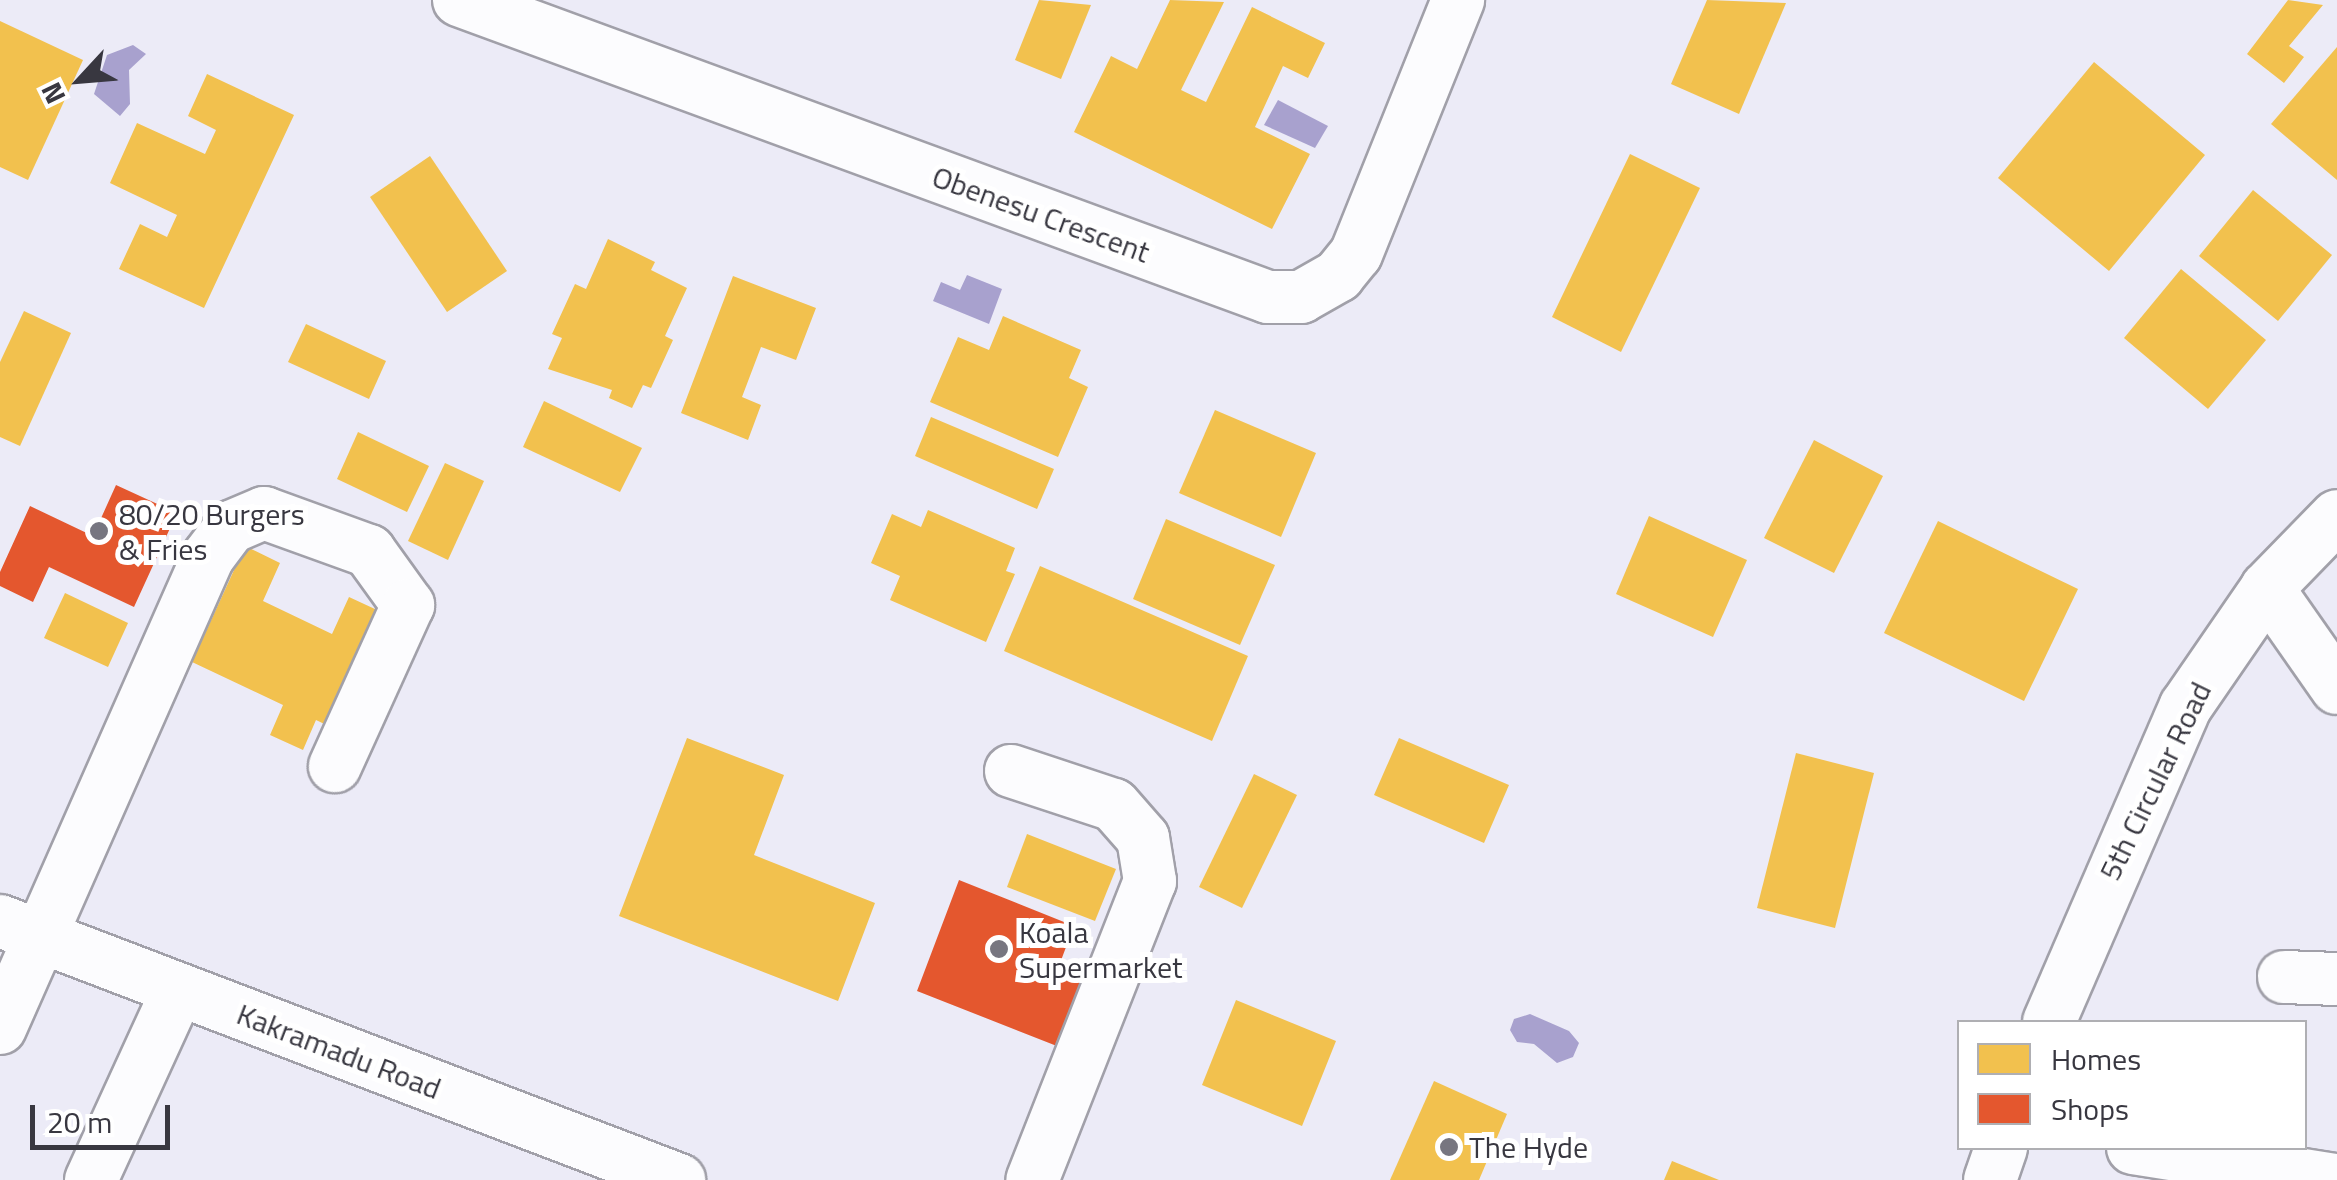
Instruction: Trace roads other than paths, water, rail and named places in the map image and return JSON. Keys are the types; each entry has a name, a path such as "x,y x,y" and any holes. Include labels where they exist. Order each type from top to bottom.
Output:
{"street":[{"name":"Obenesu Crescent","path":"464,1 1268,297 1301,297 1338,276 1356,254 1458,0"},
{"path":"0,1028 20,928 208,558 231,528 264,513 369,551 390,572 408,605 334,766"},
{"name":"5th Circular Road","path":"2050,1020 2186,706 2267,588 2337,516"},
{"path":"2267,588 2337,688"},
{"path":"1011,771 1114,806 1143,838 1150,881 1032,1180"},
{"name":"Kakramadu Road","path":"20,928 680,1180"},
{"path":"2284,977 2337,980"},
{"path":"91,1180 178,990"},
{"path":"1990,1180 2000,1150"},
{"path":"2146,1150 2334,1180"}],"place":[{"name":"80/20 Burgers & Fries","path":"99,531"},
{"name":"Koala Supermarket","path":"999,949"},
{"name":"The Hyde","path":"1449,1147"}]}
